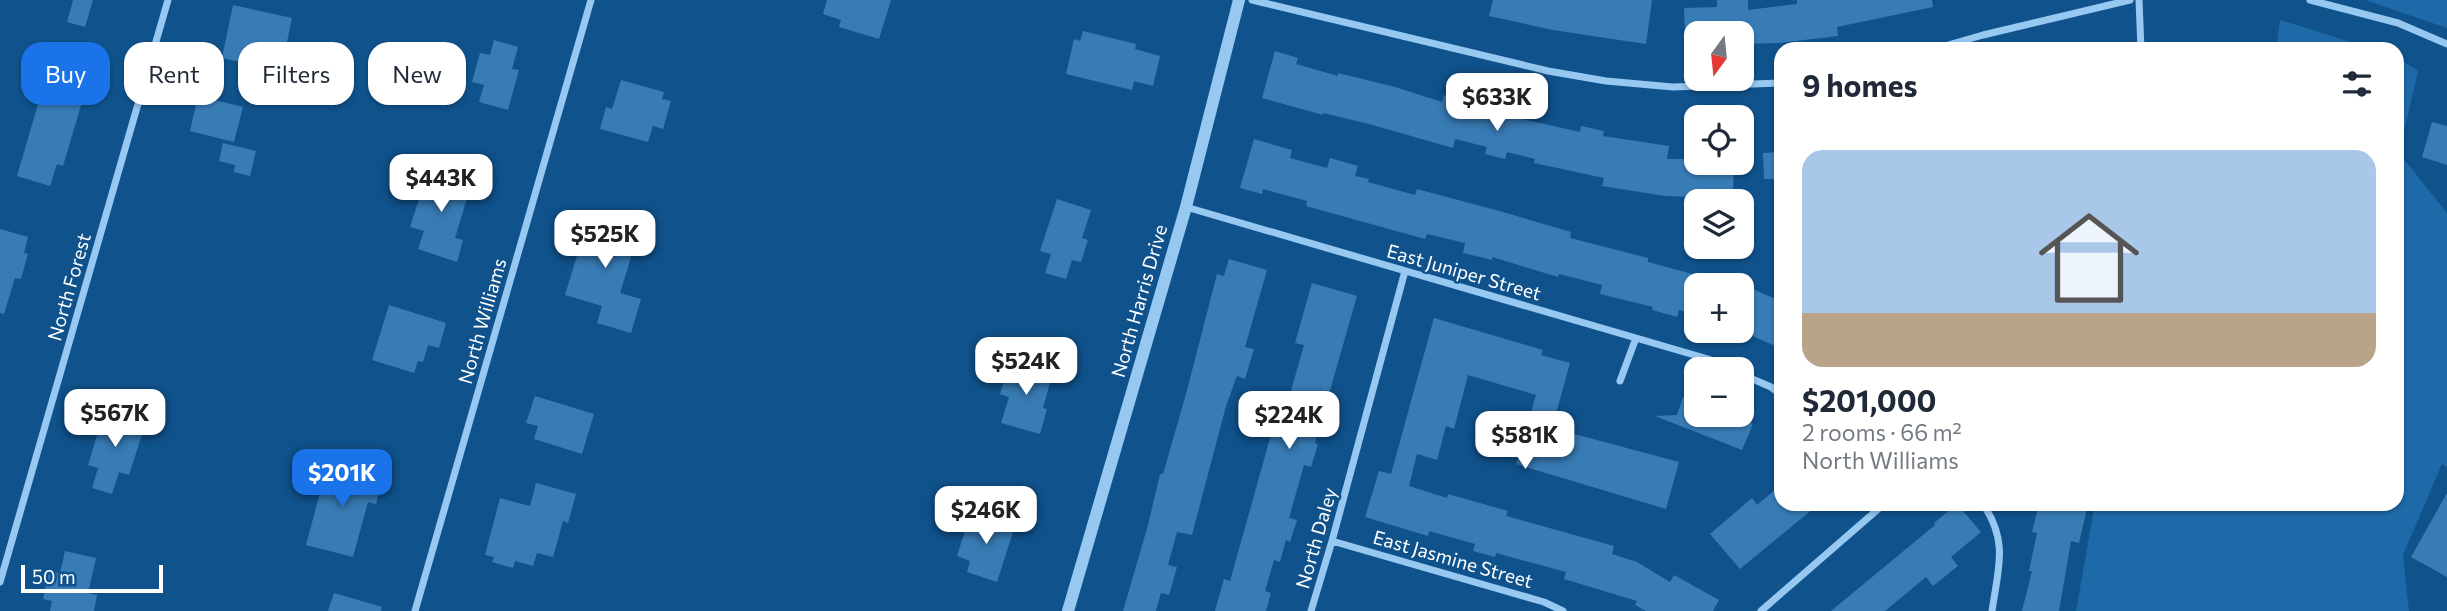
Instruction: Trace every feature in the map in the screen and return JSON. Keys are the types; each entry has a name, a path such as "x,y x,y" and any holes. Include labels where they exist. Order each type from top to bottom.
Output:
{"street":[{"name":"North Forest","path":"0,582 168,0"},
{"name":"North Williams","path":"415,611 591,0"},
{"name":"North Harris Drive","path":"1068,611 1186,207 1239,0"},
{"path":"1252,0 1548,71 1606,81 1673,87 1774,83"},
{"path":"1958,42 2130,0"},
{"path":"2139,0 2141,42"},
{"path":"2311,0 2398,23 2447,44"},
{"name":"East Juniper Street","path":"1186,207 1701,357"},
{"name":"North Daley","path":"1311,611 1405,271"},
{"path":"1620,382 1636,338"},
{"path":"1754,380 1774,389"},
{"path":"1761,611 1876,511"},
{"path":"1988,511 2000,538 2000,560 1992,611"},
{"name":"East Jasmine Street","path":"1332,541 1544,602 1563,611"}],"shaded area":[{"path":"2365,0 2447,0 2447,28"},
{"path":"2280,20 2351,42 2277,42"},
{"path":"2404,62 2418,71 2404,131"},
{"path":"2404,159 2447,213 2447,467 2442,464 2403,555 2409,611 2076,611 2094,511 2404,511"}],"building":[{"path":"73,0 93,0 85,27 67,22"},
{"path":"827,0 891,0 879,39 839,27 841,20 823,14"},
{"path":"1493,0 1652,0 1646,44 1553,30 1489,16"},
{"path":"1717,0 1748,0 1748,10 1797,4 1797,0 1932,0 1933,7 1837,27 1838,36 1754,44 1754,21 1685,21 1684,8 1717,7"},
{"path":"233,5 292,18 287,42 238,42 238,62 224,58"},
{"path":"1083,31 1136,44 1135,49 1160,56 1153,86 1134,81 1132,90 1066,74 1074,39 1080,41"},
{"path":"494,40 518,47 512,69 519,70 508,110 479,102 484,85 472,82 480,53 490,55"},
{"path":"1275,51 1298,58 1296,64 1338,76 1338,73 1395,87 1442,102 1444,95 1466,101 1465,105 1540,123 1580,132 1581,126 1604,131 1603,136 1669,146 1667,159 1684,159 1684,175 1734,175 1733,189 1684,189 1684,197 1602,186 1604,178 1534,163 1535,159 1507,152 1505,159 1485,154 1487,147 1455,139 1453,148 1262,98"},
{"path":"621,80 664,92 662,99 671,101 663,129 653,126 648,142 600,129 606,107 612,109"},
{"path":"224,102 243,107 234,142 190,131 196,105 224,105"},
{"path":"38,105 81,105 63,166 57,164 50,186 17,176"},
{"path":"2432,122 2447,126 2447,165 2422,157"},
{"path":"1254,139 1292,150 1290,158 1327,168 1330,158 1358,166 1355,176 1369,179 1368,182 1415,195 1417,189 1503,212 1571,232 1570,238 1648,258 1648,262 1689,273 1684,273 1684,311 1679,310 1677,317 1652,310 1653,307 1600,294 1602,285 1559,274 1558,277 1492,257 1492,260 1463,253 1465,243 1427,234 1425,239 1306,206 1307,201 1263,189 1262,194 1240,188"},
{"path":"223,143 256,151 250,176 234,172 235,165 219,161"},
{"path":"1774,152 1774,179 1764,179 1763,153"},
{"path":"429,168 472,182 455,238 463,240 457,262 418,249 424,231 410,227"},
{"path":"1057,199 1091,210 1082,238 1088,240 1081,262 1072,260 1066,279 1045,273 1051,254 1040,251"},
{"path":"585,211 640,228 620,293 641,299 631,333 597,323 602,306 565,295 580,246 575,244"},
{"path":"0,229 28,237 24,253 28,254 21,279 15,278 4,314 0,313"},
{"path":"1229,259 1267,270 1245,347 1254,349 1245,379 1237,376 1226,406 1192,535 1177,532 1168,565 1177,567 1169,595 1161,593 1156,611 1123,611 1160,474 1163,474 1186,394 1217,274 1224,276"},
{"path":"1312,283 1357,296 1315,443 1318,444 1311,467 1304,465 1289,518 1297,520 1290,542 1286,540 1280,562 1274,560 1265,591 1271,593 1266,611 1215,611 1224,579 1230,581 1272,431 1279,433 1304,345 1295,343"},
{"path":"1754,290 1774,298 1774,345 1754,337"},
{"path":"389,305 446,323 439,348 428,345 423,362 418,361 414,373 372,360"},
{"path":"1434,318 1543,350 1541,355 1570,363 1552,428 1679,462 1666,509 1516,464 1536,395 1468,375 1454,429 1446,426 1437,460 1417,454 1409,486 1447,498 1448,494 1508,511 1506,516 1614,546 1612,554 1637,562 1670,582 1674,575 1719,600 1713,611 1646,611 1635,605 1637,601 1564,579 1566,572 1496,553 1495,557 1473,551 1475,544 1429,531 1428,536 1365,517 1379,471 1391,474"},
{"path":"1018,362 1053,372 1043,408 1047,409 1040,434 1001,423 1009,397 1000,394 1009,363 1017,365"},
{"path":"535,396 594,414 582,454 534,439 538,426 526,423"},
{"path":"1683,397 1684,427 1752,427 1742,450 1655,416 1677,415"},
{"path":"105,409 146,422 129,475 119,472 112,494 92,488 98,468 88,465"},
{"path":"340,460 368,468 365,477 382,482 376,504 368,502 353,557 306,545 326,470 337,473"},
{"path":"536,483 576,494 568,523 563,521 553,557 537,553 533,566 515,561 513,568 492,562 494,557 485,555 500,498 530,506"},
{"path":"1774,491 1774,511 1810,511 1740,569 1710,534 1752,498 1757,505"},
{"path":"2447,493 2447,577 2411,557"},
{"path":"1949,511 1963,511 1981,532 1951,557 1958,566 1933,586 1926,577 1885,611 1831,611 1935,525 1934,523"},
{"path":"2037,511 2086,511 2079,543 2071,541 2059,611 2022,611 2032,571 2029,571 2037,533 2032,532"},
{"path":"971,512 1015,526 997,582 967,572 970,561 957,556"},
{"path":"65,551 96,558 88,593 97,595 94,611 50,611 52,601 43,599 49,571 60,573"},
{"path":"334,593 382,607 381,611 328,611"}]}
